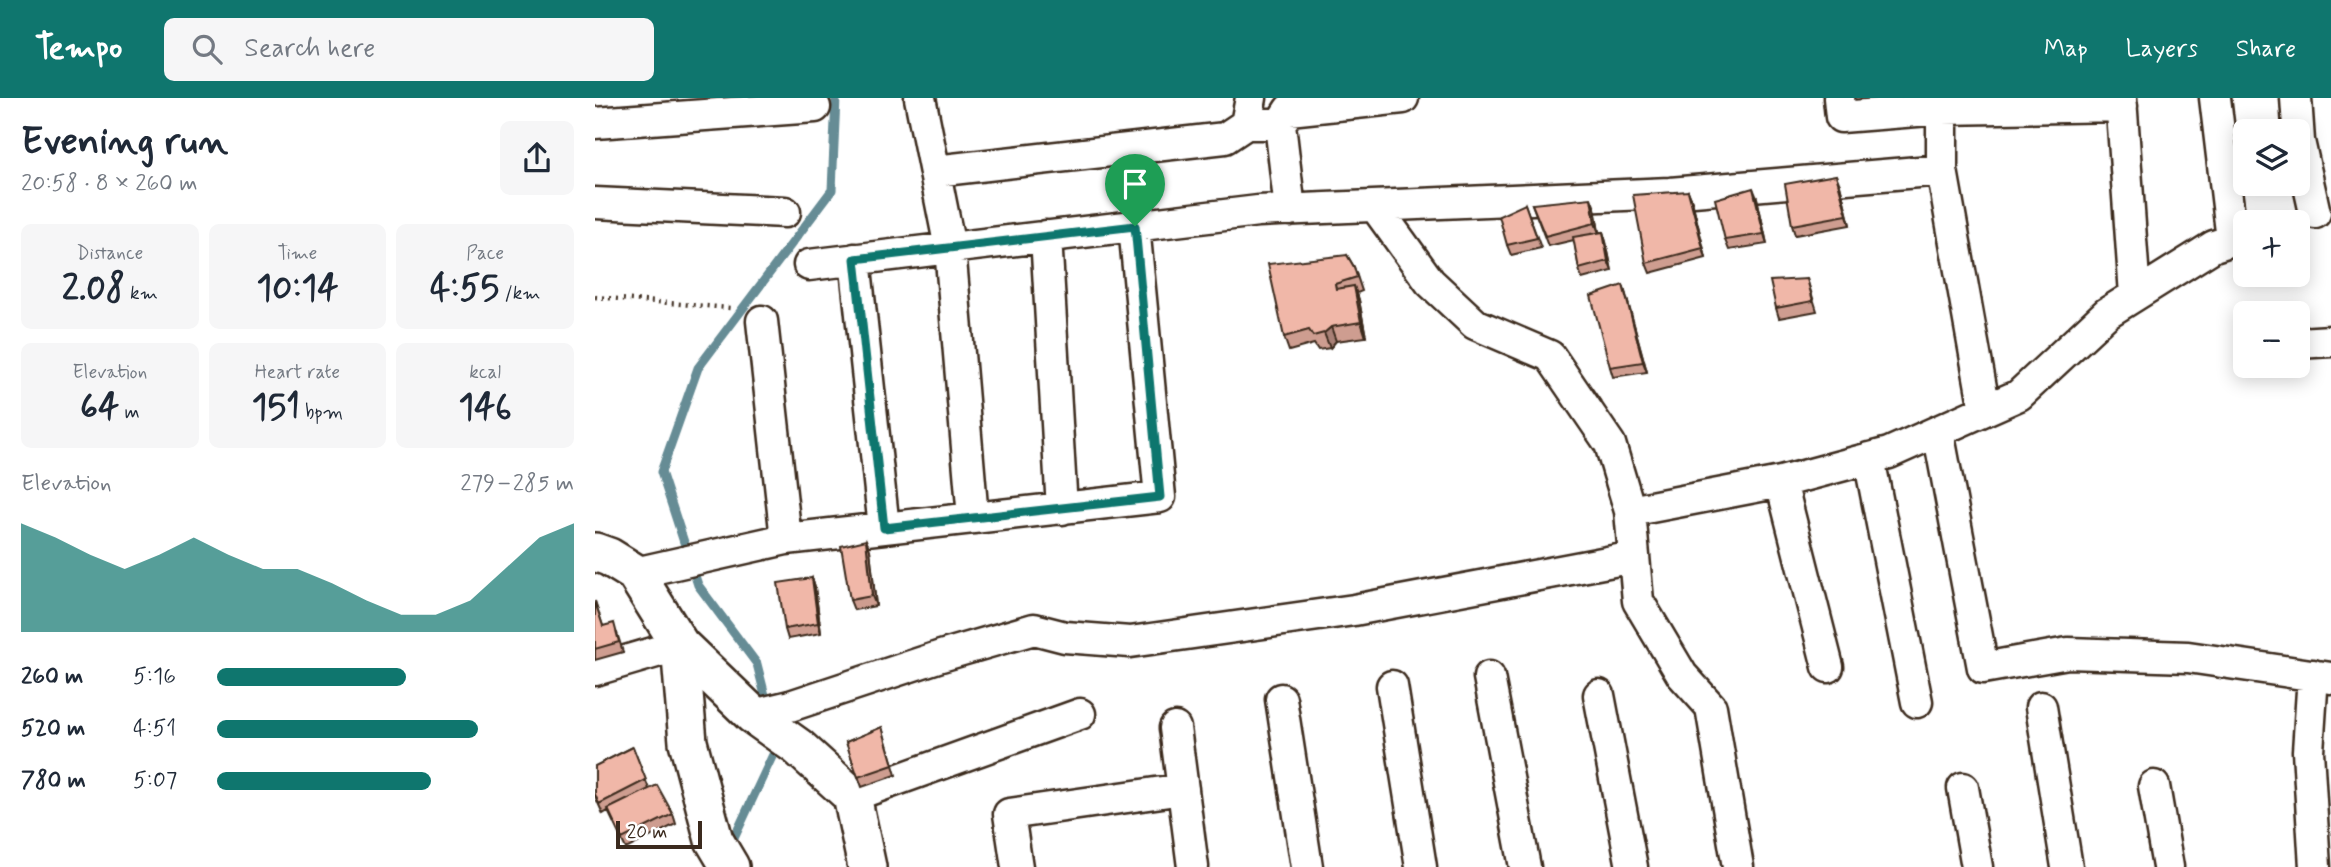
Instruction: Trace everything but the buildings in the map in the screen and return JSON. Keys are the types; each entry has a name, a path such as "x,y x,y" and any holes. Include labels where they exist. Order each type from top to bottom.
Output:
{"street":[{"path":"920,98 950,248 973,518"},
{"path":"1290,210 1280,124 1289,110 1403,98"},
{"path":"1839,98 1841,117 1942,109 2121,102 2135,295"},
{"path":"2215,98 2233,210"},
{"path":"2296,98 2299,141 2313,213"},
{"path":"595,123 815,107"},
{"path":"1942,109 1942,170 1985,410"},
{"path":"935,171 1224,138 1248,111 1280,124"},
{"path":"810,265 1258,211 1670,193 1942,170"},
{"path":"595,203 785,212"},
{"path":"1375,206 1430,282 1475,324 1550,356 1610,443 1630,511 1638,601 1682,675 1710,707 1738,867"},
{"path":"635,573 786,539 1160,497 1135,226"},
{"path":"1046,236 1062,509"},
{"path":"1630,511 1780,482 1889,453 1985,410 2018,395 2107,313 2214,246 2233,240"},
{"path":"855,259 884,528"},
{"path":"762,321 786,539"},
{"path":"2310,342 2331,341"},
{"path":"1938,431 1983,668 2068,653 2188,657 2322,676 2308,751 2315,867"},
{"path":"1869,458 1917,702"},
{"path":"1780,482 1828,667"},
{"path":"595,552 635,573 680,645 753,715 798,747 852,796 867,867"},
{"path":"753,715 790,706 941,656 1034,629 1065,637 1130,642 1355,610 1634,557"},
{"path":"595,670 680,645"},
{"path":"680,645 688,742 722,853"},
{"path":"1489,677 1525,867"},
{"path":"1392,686 1421,867"},
{"path":"1599,695 1632,867"},
{"path":"1281,699 1307,867"},
{"path":"2041,708 2067,867"},
{"path":"852,796 1080,714"},
{"path":"1175,728 1193,867"},
{"path":"2154,786 2168,867"},
{"path":"1962,788 1977,867"},
{"path":"1017,867 1009,814 1183,789"}],"path":[{"path":"595,297 730,308"}],"waterway":[{"path":"768,707 757,664 698,585 661,472 698,368 832,190 836,98"},
{"path":"729,849 778,744"}],"route":[{"path":"1135,226 1160,497 884,528 855,259 1135,226"}]}
